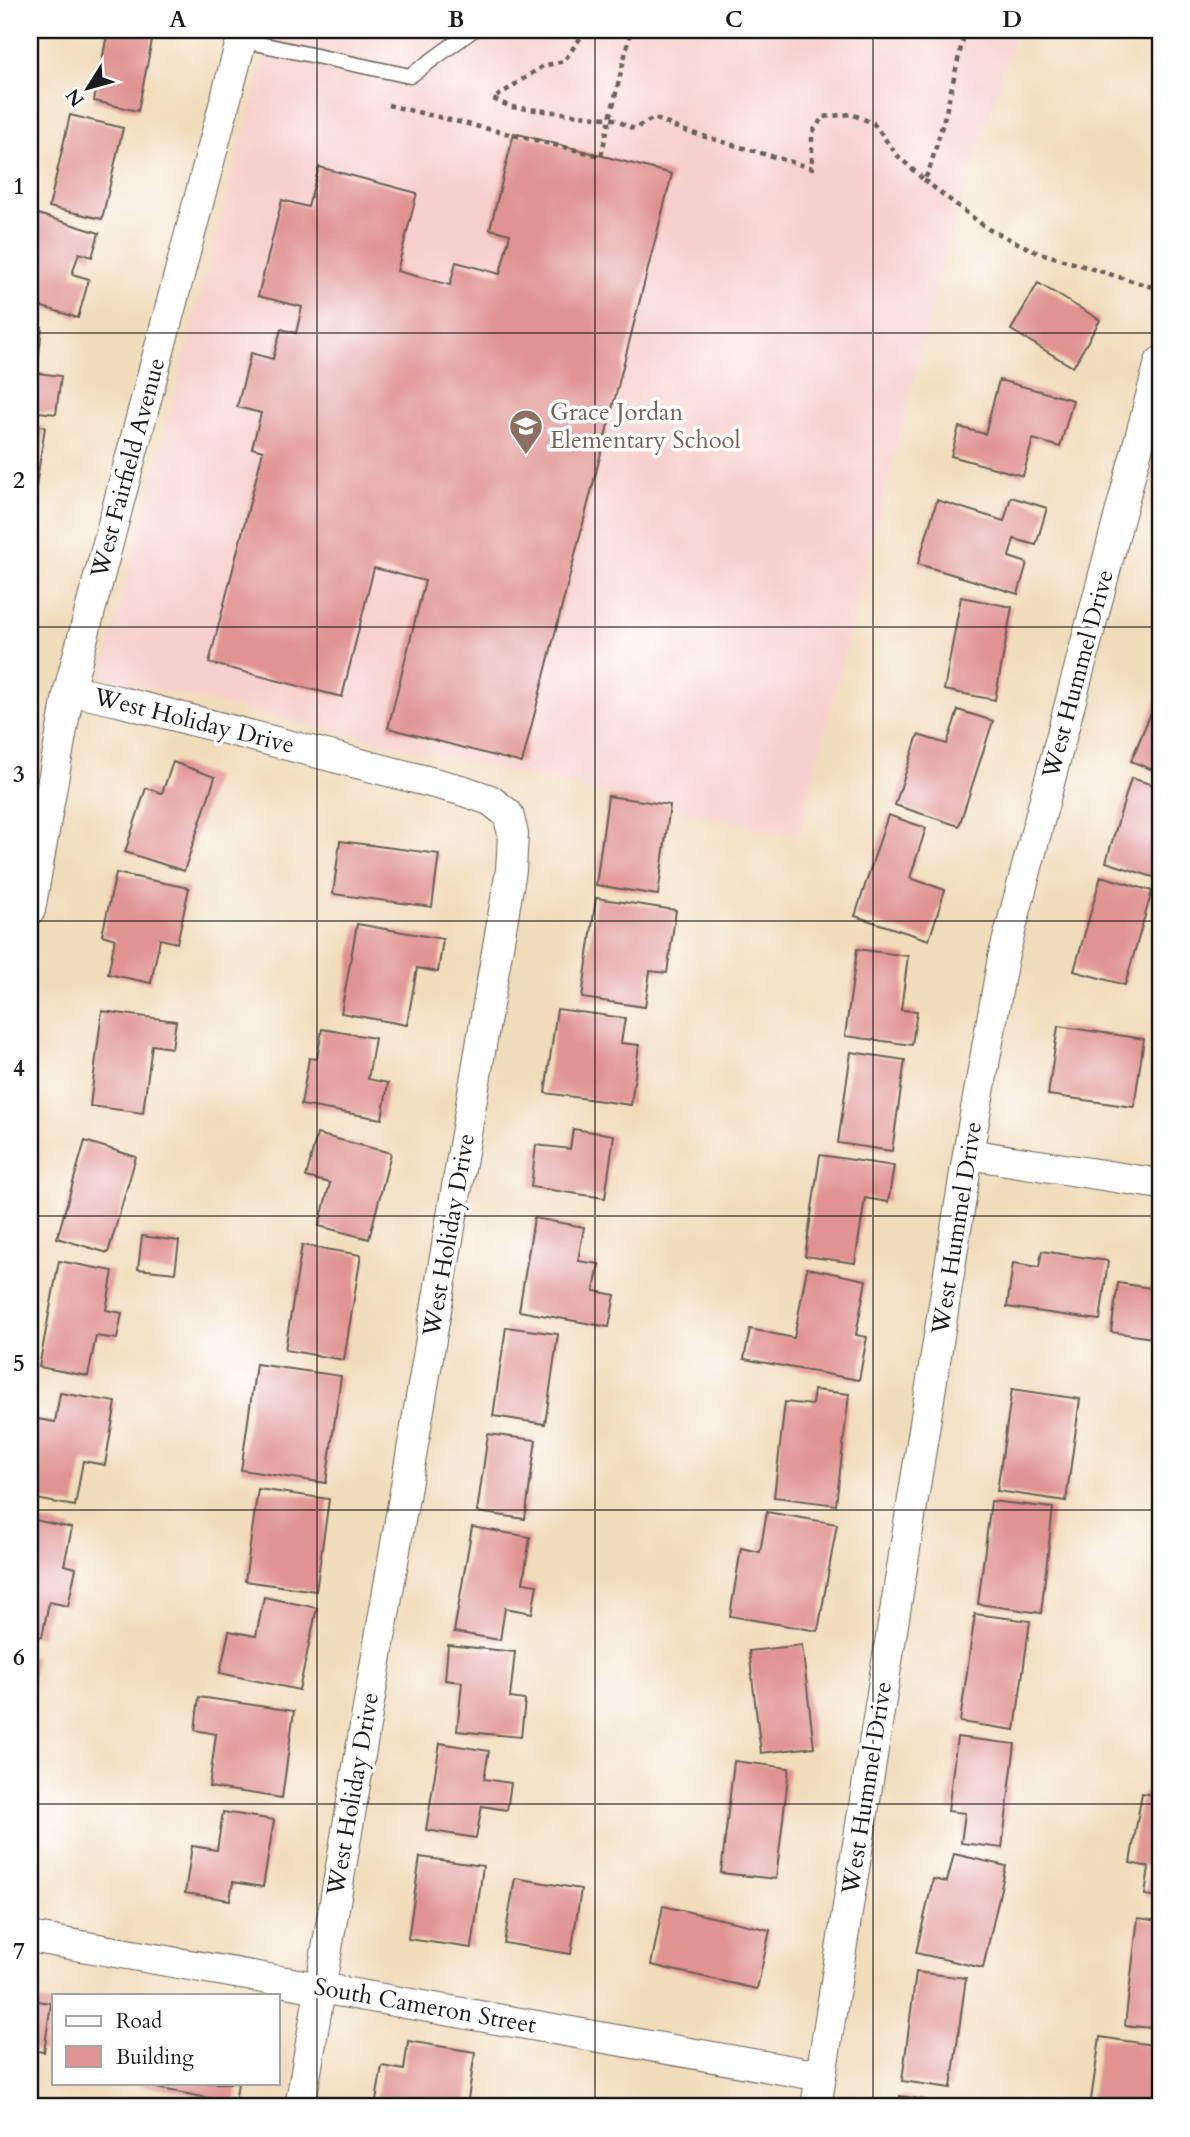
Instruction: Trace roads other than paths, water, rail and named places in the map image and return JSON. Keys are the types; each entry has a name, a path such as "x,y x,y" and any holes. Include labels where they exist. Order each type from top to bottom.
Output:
{"street":[{"name":"West Fairfield Avenue","path":"30,910 69,690 242,35"},
{"name":"West Hummel Drive","path":"816,2107 968,1154 1003,958 1160,362"},
{"name":"West Holiday Drive","path":"69,690 461,790 490,800 508,814 513,834 509,883 300,2107"},
{"path":"968,1154 1160,1184"},
{"name":"South Cameron Street","path":"30,1937 821,2076"}],"lane":[{"path":"242,35 410,76 473,30"}],"place":[{"name":"Grace Jordan Elementary School","path":"526,456"}]}
